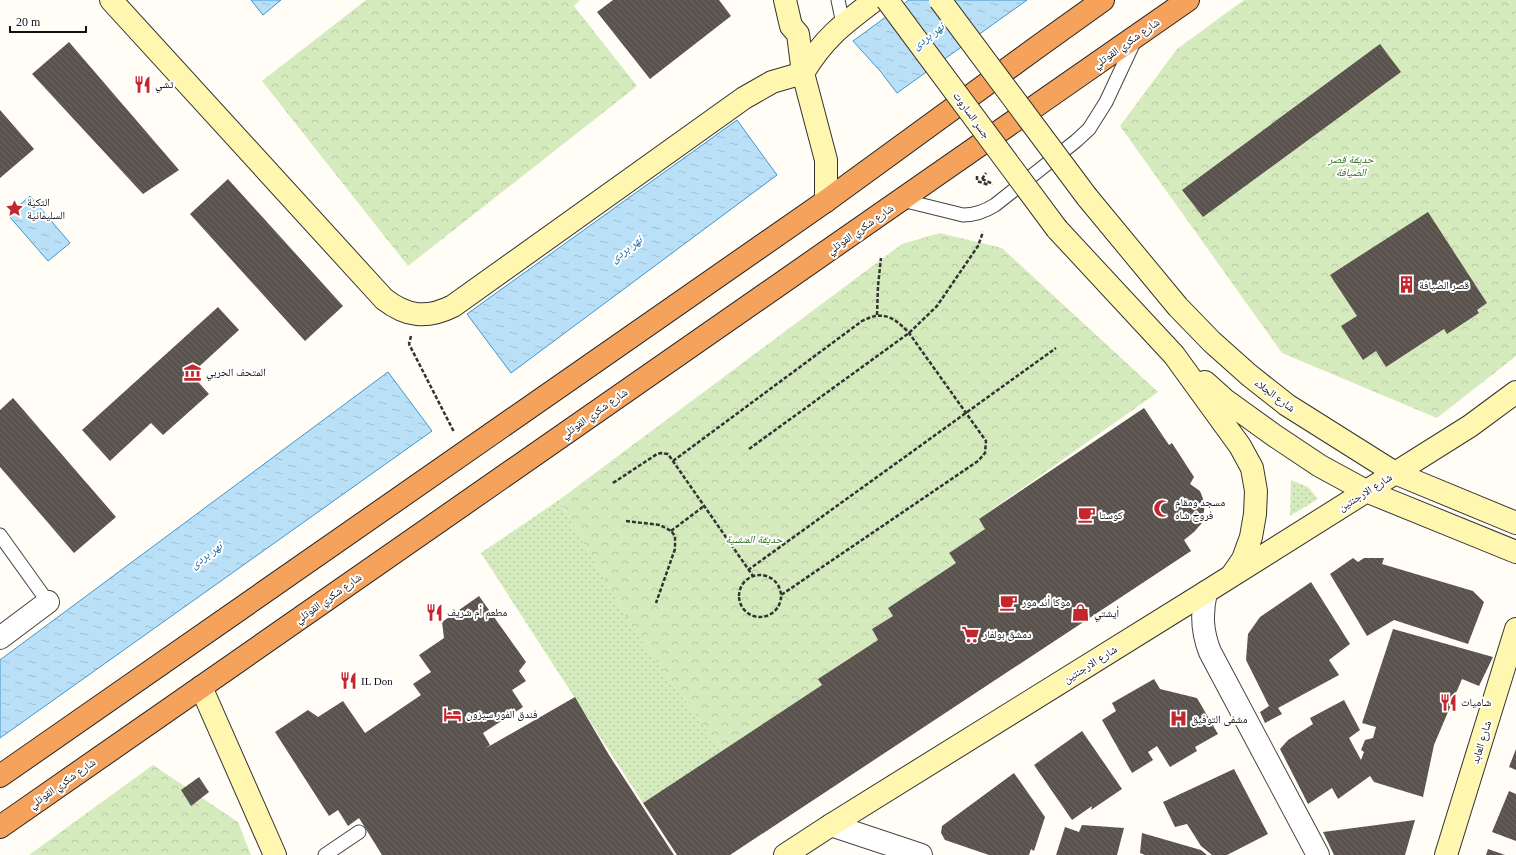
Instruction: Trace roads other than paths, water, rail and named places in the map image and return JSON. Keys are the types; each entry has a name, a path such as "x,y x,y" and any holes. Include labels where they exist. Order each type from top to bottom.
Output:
{"highway":[{"path":"0,776 826,200 1103,0"},
{"name":"شارع شكري القوتلي","path":"0,826 1188,0"}],"main road":[{"path":"111,0 384,299 405,312 417,315 430,315 453,306 757,89 772,82 803,73 814,55 828,38 843,24 875,0"},
{"path":"785,0 791,26 798,34 803,73 826,160 826,200"},
{"name":"جسر الساروت","path":"887,0 1057,229 1174,355"},
{"name":"شارع الجلاء","path":"940,0 1087,198 1178,307 1217,347 1287,405 1395,473 1516,523"},
{"path":"1174,355 1225,400 1320,466 1366,491 1516,552"},
{"path":"1174,355 1240,446 1252,468 1256,499 1251,537 1243,559 1230,577"},
{"name":"شارع الارجنتين","path":"785,855 1470,426 1516,392"},
{"name":"شارع العابد","path":"1446,855 1516,629"},
{"path":"200,687 275,855"}],"street":[{"path":"1206,592 1202,615 1204,638 1318,855"},
{"path":"0,638 48,602"},
{"path":"831,825 920,855"}],"lane":[{"path":"838,0 843,24"},
{"path":"902,200 963,215 973,215 985,212 1076,141 1088,129 1106,102 1137,36"},
{"path":"0,535 48,602"},
{"path":"331,853 359,832"}],"water":[{"path":"251,0 281,0 263,15"},
{"name":"نهر بردى","path":"909,0 1027,0 897,93 881,72 853,41"},
{"name":"نهر بردى","path":"737,120 777,175 511,373 467,314"},
{"path":"30,196 70,243 48,261 8,215"},
{"name":"نهر بردى","path":"388,372 432,431 0,738 0,660"}],"place":[{"name":"تشي","path":"142,84"},
{"name":"التكية السليمانية","path":"14,208"},
{"name":"قصر الضيافة","path":"1406,285"},
{"name":"المتحف الحربي","path":"193,372"},
{"name":"مسجد ومقام فروخ شاه","path":"1162,508"},
{"name":"كوستا","path":"1086,515"},
{"name":"موكا أند مور","path":"1009,602"},
{"name":"مطعم أم شريف","path":"434,612"},
{"name":"أيشتي","path":"1081,613"},
{"name":"دمشق بولفار","path":"970,634"},
{"name":"IL Don","path":"348,681"},
{"name":"شاميات","path":"1448,702"},
{"name":"فندق الفور سيزون","path":"453,714"},
{"name":"مشفى التوفيق","path":"1178,719"}],"park label":[{"name":"حديقة قصر الضيافة","path":"1351,165"},
{"name":"حديقة المنشية","path":"754,539"}]}
